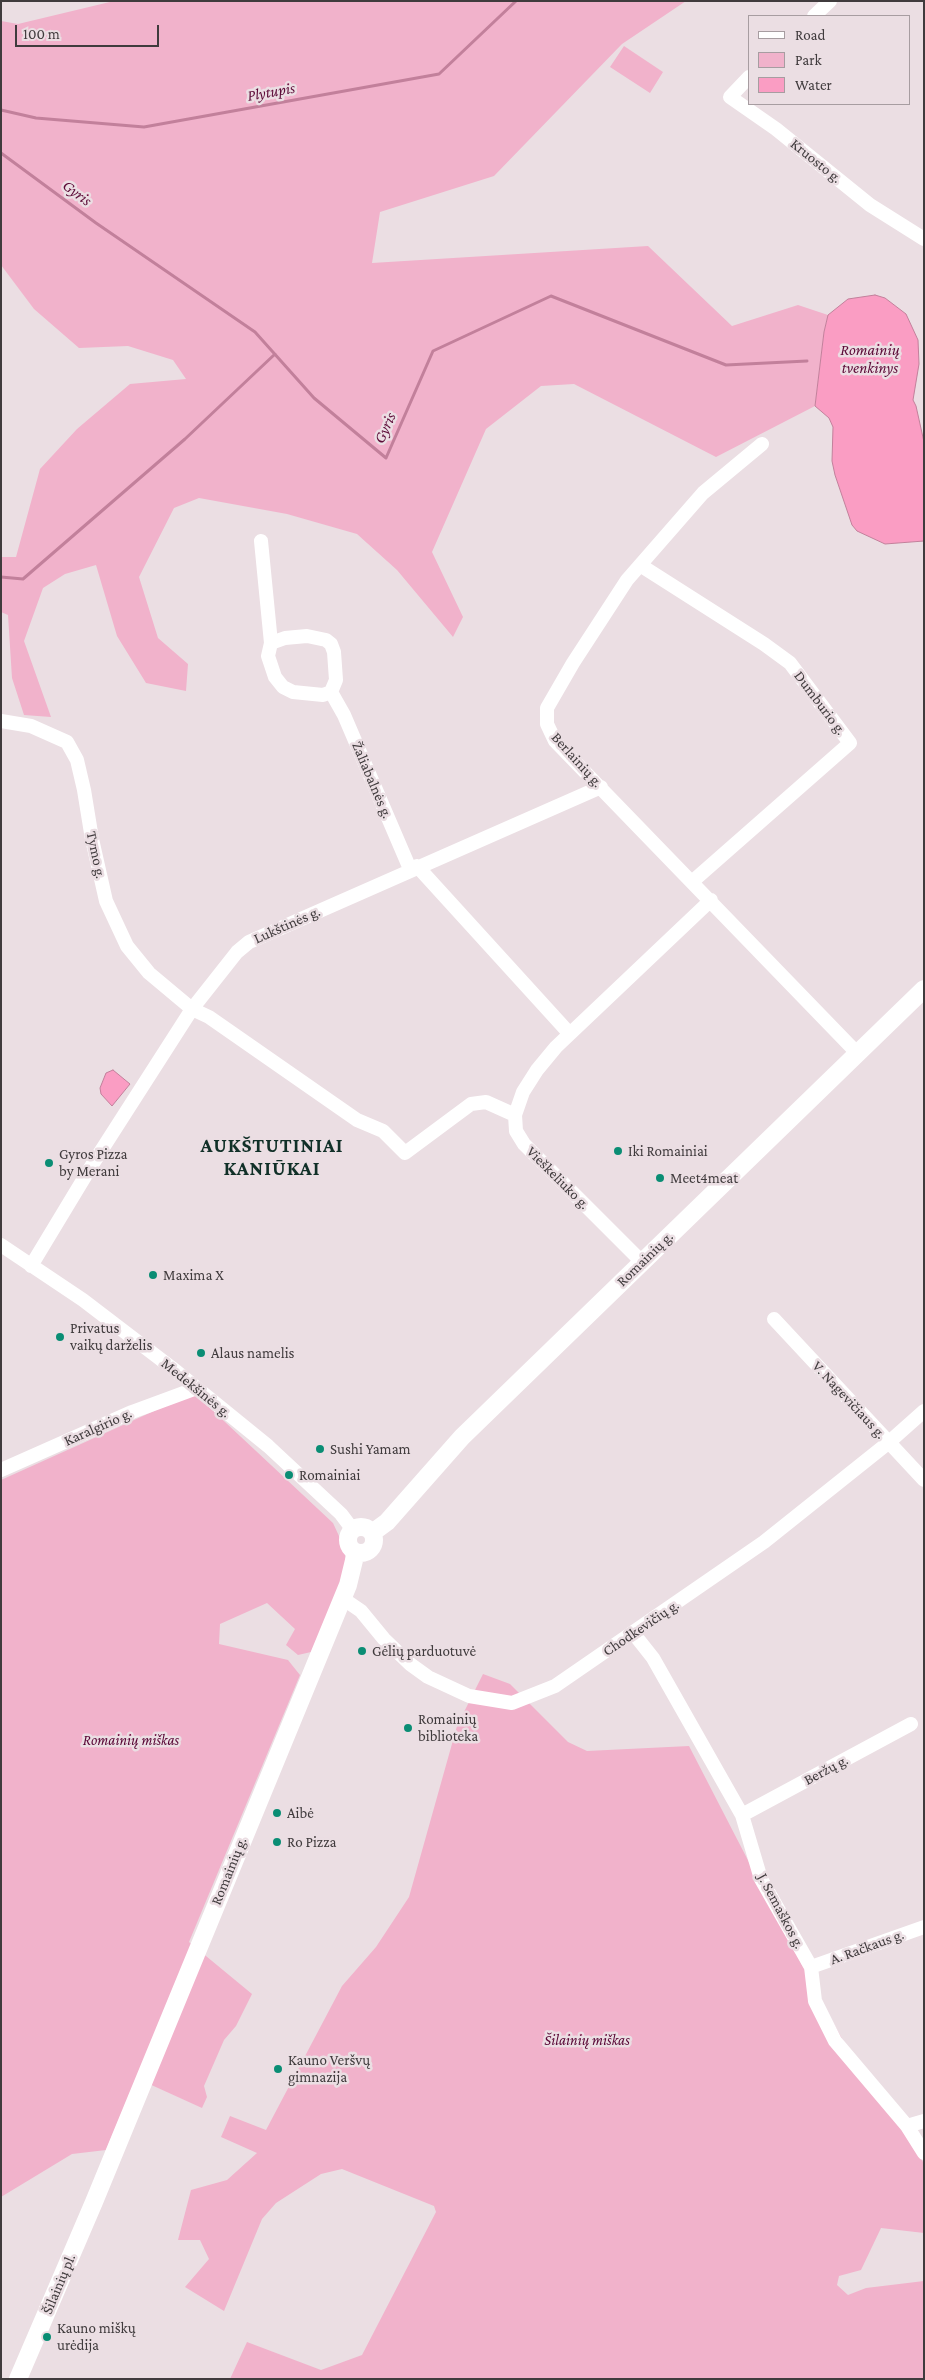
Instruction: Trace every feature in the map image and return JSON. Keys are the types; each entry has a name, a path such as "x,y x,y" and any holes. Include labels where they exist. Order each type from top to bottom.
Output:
{"main road":[{"name":"Romainių g.","path":"372,1534 387,1522 462,1436 858,1054 921,997"},
{"path":"361,1527 372,1534 372,1546 365,1552 356,1552 349,1546 348,1542 353,1530 361,1527"},
{"name":"Romainių g.","path":"100,2189 342,1598 356,1552"},
{"name":"Šilainių pl.","path":"18,2379 100,2189"}],"street":[{"path":"815,15 830,1"},
{"name":"Kruosto g.","path":"748,78 730,96 776,129 870,205 924,239"},
{"name":"Berlainių g.","path":"762,444 703,493 627,580 573,663 548,708 546,717 550,733 556,741 858,1054"},
{"path":"261,541 271,643 268,656 275,677 283,687 293,692 323,695 331,692 336,680 334,652 326,640 307,636 285,638 271,643"},
{"name":"Dumburio g.","path":"640,565 764,644 790,663 850,743 693,881"},
{"name":"Žaliabalnės g.","path":"331,692 344,715 414,868"},
{"name":"Tymo g.","path":"1,721 31,726 67,742 77,760 106,901 127,946 149,973 192,1010 209,1017 357,1120 383,1131 405,1153 470,1104 486,1102 515,1115"},
{"name":"Lukštinės g.","path":"31,1266 89,1170 192,1010 237,952 249,942 601,787"},
{"path":"414,868 569,1033"},
{"path":"515,1115 518,1103 537,1070 569,1033 711,900"},
{"name":"Vieškeliuko g.","path":"515,1115 516,1131 524,1144 642,1262"},
{"name":"Medekšinės g.","path":"1,1245 83,1300 197,1388 274,1452 341,1514 353,1530"},
{"name":"V. Nagevičiaus g.","path":"774,1319 924,1480"},
{"name":"Karalgirio g.","path":"1,1470 132,1412 197,1388"},
{"name":"Chodkevičių g.","path":"342,1598 361,1611 384,1639 410,1664 428,1677 469,1696 512,1703 556,1686 634,1634 764,1542 924,1411"},
{"name":"J. Semaškos g.","path":"634,1634 653,1658 742,1815 761,1879 811,1967 815,2001 835,2041 907,2126 924,2153"},
{"name":"Beržų g.","path":"742,1815 911,1724"},
{"name":"A. Račkaus g.","path":"811,1967 924,1926"},
{"path":"907,2126 924,2121"}],"green space":[{"path":"114,1 686,1 622,44 494,176 380,212 372,263 648,246 732,326 798,305 828,315 824,332 815,406 716,457 574,384 541,386 486,429 432,552 463,617 453,637 397,570 357,534 287,514 199,498 174,508 139,577 158,638 188,664 186,691 146,683 117,636 96,565 65,574 43,588 24,641 51,717 24,715 12,678 8,615 1,612 1,557 16,557 40,469 77,429 130,384 186,379 173,360 128,346 79,348 34,309 1,265 1,21 18,24"},
{"path":"624,46 663,72 650,93 610,67"},
{"name":"Romainių miškas","path":"194,1393 333,1523 345,1549 346,1578 311,1652 298,1655 286,1645 295,1629 267,1603 220,1624 219,1644 288,1660 300,1675 189,1942 252,1994 236,2026 224,2040 204,2086 207,2097 202,2108 136,2078 106,2150 72,2154 1,2197 1,1480"},
{"name":"Šilainių miškas","path":"483,1674 510,1684 568,1742 587,1751 689,1746 802,1965 865,2081 910,2137 924,2164 924,2233 881,2228 861,2270 839,2276 837,2285 848,2295 866,2288 924,2281 924,2379 230,2379 247,2342 321,2370 362,2355 436,2212 434,2206 342,2169 321,2174 276,2203 262,2219 224,2311 185,2287 209,2259 200,2240 178,2240 191,2190 227,2180 257,2153 221,2137 230,2116 266,2130 342,1986 376,1947 409,1897 457,1726"}],"water":[{"name":"Romainių tvenkinys","path":"875,295 885,298 906,314 918,340 919,364 913,400 924,442 924,541 885,544 857,531 852,525 832,461 833,427 829,418 815,406 824,332 828,315 848,299"},
{"path":"113,1070 130,1084 112,1106 101,1094 100,1088 106,1073"}],"waterway":[{"name":"Plytupis","path":"1,110 36,118 144,127 439,74 516,1"},
{"name":"Gyris","path":"1,153 96,223 255,332 314,398 386,458 433,351 551,296 726,365 807,361"},
{"path":"1,577 23,579 185,439 275,354"}],"place":[{"name":"Iki Romainiai","path":"618,1151"},
{"name":"Gyros Pizza by Merani","path":"49,1163"},
{"name":"Meet4meat","path":"660,1178"},
{"name":"Maxima X","path":"153,1275"},
{"name":"Privatus vaikų darželis","path":"60,1337"},
{"name":"Alaus namelis","path":"201,1353"},
{"name":"Sushi Yamam","path":"320,1449"},
{"name":"Romainiai","path":"289,1475"},
{"name":"Gėlių parduotuvė","path":"362,1651"},
{"name":"Romainių biblioteka","path":"408,1728"},
{"name":"Aibė","path":"277,1813"},
{"name":"Ro Pizza","path":"277,1842"},
{"name":"Kauno Veršvų gimnazija","path":"278,2069"},
{"name":"Kauno miškų urėdija","path":"47,2337"}],"district":[{"name":"AUKŠTUTINIAI KANIŪKAI","path":"272,1158"}]}
